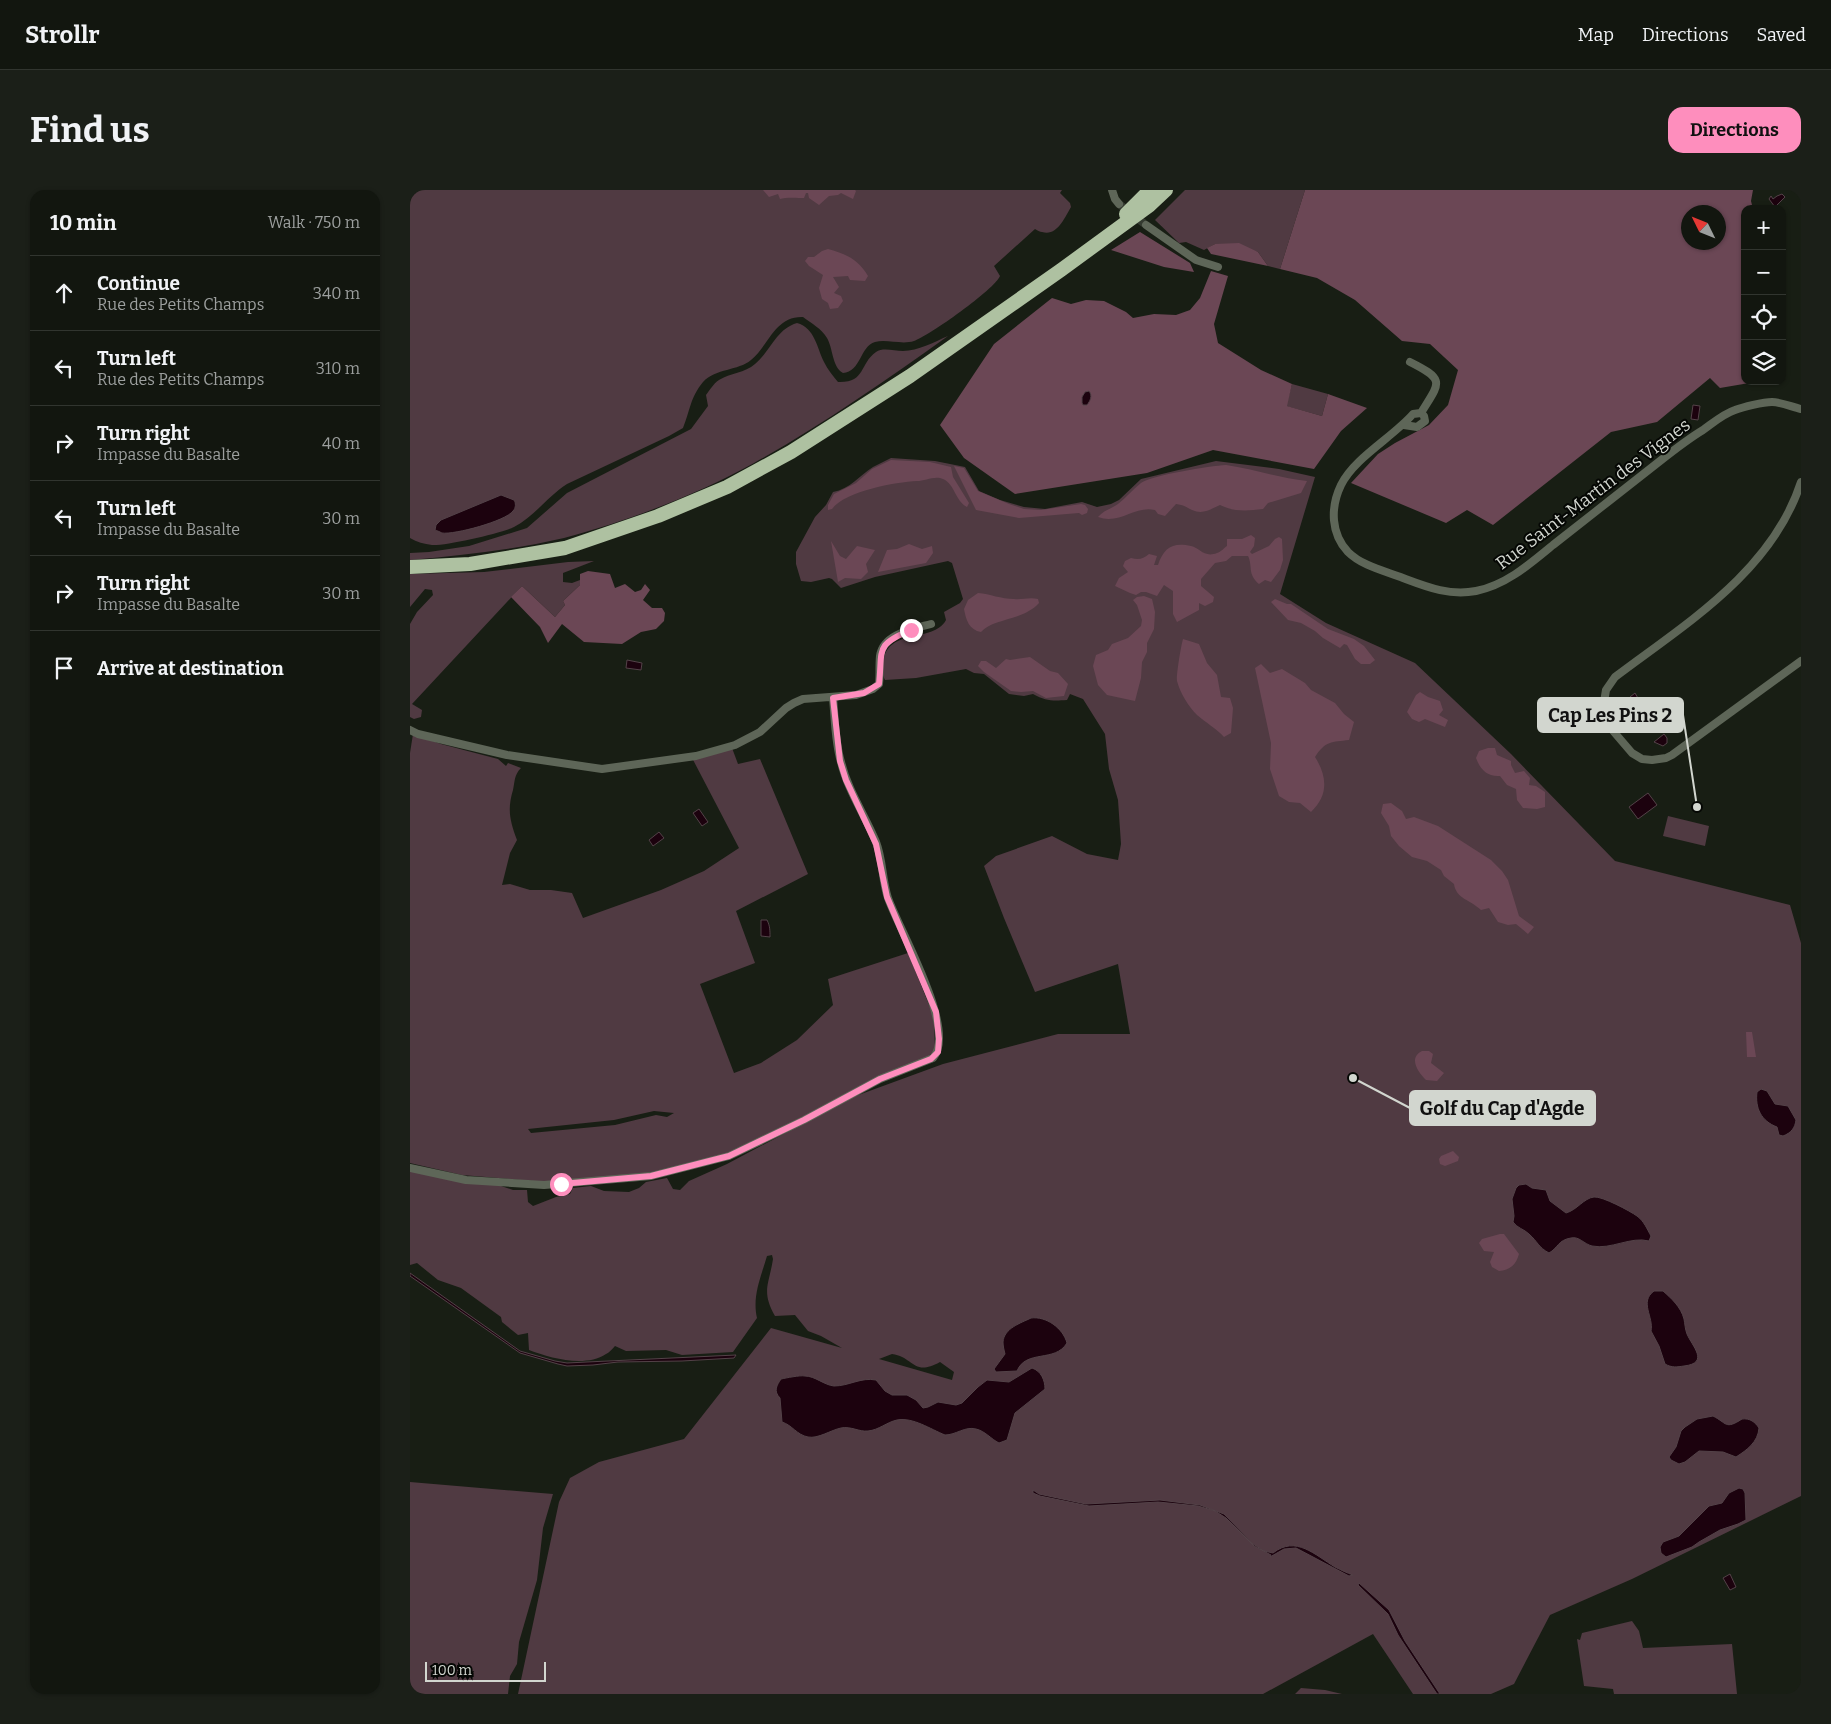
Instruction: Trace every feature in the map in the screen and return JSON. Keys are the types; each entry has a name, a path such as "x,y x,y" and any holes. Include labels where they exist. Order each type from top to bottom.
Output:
{"highway":[{"path":"1094,246 1150,190"},
{"path":"410,567 470,564 565,548 658,516 727,487 791,452 910,376 1094,246 1150,205 1166,190"}],"street":[{"path":"1112,190 1119,204"},
{"path":"1146,225 1196,260 1218,267"},
{"path":"1404,425 1411,427 1422,425 1424,416 1421,413 1437,388 1437,382 1430,372 1410,362"},
{"name":"Rue Saint-Martin des Vignes","path":"1421,413 1413,414 1404,425 1350,471 1341,484 1335,499 1334,522 1341,543 1351,555 1364,563 1427,588 1451,592 1475,591 1501,584 1689,438 1719,417 1734,410 1772,402 1801,409"},
{"path":"1801,482 1783,523 1760,555 1742,575 1696,617 1614,677 1606,690 1603,713 1612,731 1632,752 1647,760 1666,758 1710,729 1801,661"},
{"path":"410,730 418,734 507,755 602,769 696,756 735,745 760,732 786,708 803,699 833,698 864,693 879,684 880,655 884,644 894,637 931,624"},
{"path":"410,1168 466,1180 544,1185 651,1176 729,1156 804,1120 880,1079 931,1059 938,1052 939,1039 936,1012 887,897 876,844 846,780 840,761 833,698"}],"shaded area":[{"path":"410,190 1062,190 1060,193 1070,203 1071,207 1056,229 1047,233 1035,229 994,266 1000,276 987,291 922,337 909,342 884,341 870,344 857,364 849,372 843,373 835,362 825,335 803,317 793,318 779,326 757,354 746,364 714,374 703,382 693,399 683,428 567,484 514,527 473,539 432,545 410,538"},
{"path":"763,190 856,191 853,199 841,193 829,196 819,205 809,198 808,193 806,193 804,198 780,199 778,194 769,197"},
{"path":"1185,190 1305,190 1280,269 1268,266 1258,252 1215,244 1204,250 1186,242 1179,243 1155,220"},
{"path":"1305,190 1753,190 1752,205 1741,205 1741,384 1720,388 1710,378 1657,422 1611,432 1493,525 1467,510 1446,523 1351,483 1378,454 1429,425 1448,405 1458,370 1430,344 1402,341 1355,300 1317,278 1280,269"},
{"path":"1782,194 1785,197 1777,205 1774,205 1769,199 1771,196 1773,199"},
{"path":"1140,232 1190,263 1194,272 1164,267 1111,250"},
{"path":"1239,243 1258,252 1268,266 1211,254 1207,248 1215,244"},
{"path":"828,249 856,261 868,276 865,281 850,280 848,276 833,277 839,287 834,293 841,296 843,301 838,308 830,309 828,303 822,299 819,288 823,275 805,261 808,257 814,257"},
{"path":"1211,271 1228,276 1214,324 1218,343 1261,370 1292,384 1287,406 1322,416 1328,394 1367,408 1341,431 1314,469 1213,450 1147,473 1015,494 964,458 940,425 994,344 1052,298 1071,304 1086,300 1104,301 1126,312 1133,318 1154,314 1176,315 1190,310 1200,298"},
{"path":"797,323 808,329 812,334 826,365 838,382 847,381 858,376 876,352 885,349 914,350 948,336 829,418 754,463 686,496 612,524 564,538 507,549 410,560 410,553 469,546 527,528 567,493 691,429 708,406 706,395 715,383 751,367 760,359 778,335"},
{"path":"1292,384 1328,394 1322,416 1286,406"},
{"path":"1089,391 1091,395 1090,400 1087,405 1083,405 1082,397 1085,392"},
{"path":"1693,405 1700,406 1698,420 1691,419"},
{"path":"891,458 935,461 965,467 979,491 1024,507 1045,509 1082,502 1097,507 1111,504 1119,500 1141,479 1216,461 1279,469 1315,477 1280,594 1326,623 1415,663 1511,754 1615,861 1790,905 1801,943 1801,1496 1632,1579 1550,1615 1514,1684 1491,1694 1413,1694 1373,1634 1263,1694 518,1694 559,1502 570,1478 599,1462 684,1439 771,1328 842,1348 808,1331 795,1315 775,1316 767,1294 773,1259 772,1255 767,1256 758,1287 756,1302 757,1318 733,1352 682,1355 666,1350 626,1351 615,1346 608,1353 598,1358 578,1361 547,1356 529,1350 528,1333 518,1335 502,1322 501,1317 461,1288 438,1280 417,1263 410,1265 410,1170 495,1184 513,1190 527,1190 528,1202 533,1206 570,1194 573,1188 591,1186 604,1191 629,1192 639,1188 646,1182 667,1178 673,1189 680,1190 689,1181 727,1164 853,1097 943,1064 1058,1034 1130,1034 1118,964 1035,992 984,866 996,856 1052,836 1087,854 1118,860 1121,844 1118,800 1109,769 1105,734 1083,699 1070,694 1067,700 1057,700 1046,699 1033,694 1024,696 1009,694 984,674 974,673 966,669 916,678 885,680 883,665 886,653 892,645 900,640 931,632 940,627 946,620 944,612 960,603 963,599 952,563 948,561 875,577 841,588 829,578 811,582 801,581 796,564 796,552 815,517 826,505 833,492 844,488 873,467","holes":["892,1354 914,1365 924,1368 940,1362 954,1372 952,1380 879,1359"]},
{"path":"891,460 930,462 951,467 953,477 969,503 967,507 960,501 947,481 940,478 930,478 859,492 828,510 828,505 834,494 856,483 872,469"},
{"path":"1226,465 1307,481 1301,493 1268,503 1263,509 1230,509 1220,505 1200,512 1176,504 1165,516 1158,514 1155,510 1148,509 1113,519 1098,517 1118,504 1138,485 1147,480 1182,471"},
{"path":"954,466 964,468 978,491 1009,504 1024,509 1041,510 1081,504 1085,505 1088,509 1087,513 1082,515 1079,513 1019,518 976,510"},
{"path":"501,495 514,500 515,508 501,519 457,532 442,533 435,530 436,525 441,520"},
{"path":"1251,535 1255,538 1254,546 1250,552 1252,554 1269,546 1279,537 1282,539 1283,560 1280,570 1271,582 1265,580 1259,584 1255,580 1248,556 1232,556 1226,561 1215,563 1201,579 1201,586 1214,597 1213,602 1205,606 1199,603 1199,610 1177,622 1173,614 1173,591 1164,585 1157,596 1146,592 1136,595 1115,586 1119,578 1128,572 1123,566 1125,561 1131,558 1141,559 1149,554 1157,556 1154,565 1158,565 1163,554 1170,547 1185,545 1194,547 1205,554 1213,554 1220,552 1227,546 1227,539 1242,539"},
{"path":"831,541 840,556 846,559 857,546 875,550 866,564 868,572 861,579 845,578 838,582"},
{"path":"909,544 922,549 932,546 933,553 926,563 878,572 887,550 897,549"},
{"path":"594,561 563,573 563,582 572,583 580,580 580,585 563,601 565,605 555,617 522,586 412,704 422,710 421,717 414,719 410,717 410,624 417,612 433,595 432,590 425,589 410,607 410,574 484,572 568,562"},
{"path":"588,571 610,574 615,588 625,584 635,592 641,590 645,584 650,590 643,600 652,608 662,608 665,613 664,621 656,629 641,632 622,644 584,642 562,624 548,643 540,627 511,597 522,586 555,617 565,605 563,601 580,585 580,574"},
{"path":"978,593 1009,599 1032,598 1038,599 1039,603 1025,613 986,627 981,632 971,627 964,609 968,600"},
{"path":"1144,596 1152,599 1155,612 1154,629 1147,643 1147,652 1142,662 1141,678 1135,701 1107,695 1098,685 1093,666 1096,655 1108,650 1112,644 1128,638 1141,626 1142,620 1137,605 1133,600"},
{"path":"1275,599 1291,604 1328,629 1354,639 1364,646 1375,660 1370,664 1361,664 1355,659 1347,645 1344,644 1340,648 1301,623 1288,620 1271,602"},
{"path":"1183,639 1199,644 1207,663 1217,675 1221,697 1230,698 1233,708 1231,733 1224,737 1197,715 1180,690 1177,678"},
{"path":"1030,657 1050,671 1058,673 1068,684 1064,696 1046,698 1033,691 1011,691 978,666 981,661 986,661 996,668 1006,659"},
{"path":"627,660 642,663 641,670 626,668"},
{"path":"1261,664 1270,673 1282,669 1305,683 1311,690 1335,703 1354,722 1349,740 1329,743 1315,757 1322,771 1324,785 1321,799 1311,812 1300,803 1289,802 1279,796 1270,769 1271,743 1255,668"},
{"path":"1420,692 1440,701 1443,710 1439,715 1448,720 1445,727 1425,719 1419,722 1412,719 1407,712 1416,695"},
{"path":"1635,693 1643,707 1638,711 1630,697"},
{"path":"413,734 441,744 498,759 506,766 508,763 521,768 515,778 510,804 511,821 517,840 510,853 502,885 510,884 530,890 572,893 583,918 661,890 704,871 739,848 690,754 732,748 738,764 760,759 808,874 736,911 755,963 700,984 734,1073 761,1063 797,1040 833,1005 828,979 908,953 934,1017 935,1050 928,1057 731,1153 645,1174 545,1182 462,1175 410,1163 410,753","holes":["654,1111 674,1113 667,1117 656,1115 615,1125 531,1133 528,1129 614,1120"]},
{"path":"1664,734 1667,738 1667,743 1663,746 1654,742"},
{"path":"1495,748 1497,755 1511,761 1515,773 1524,771 1530,778 1529,785 1536,786 1545,792 1545,807 1537,809 1523,808 1517,800 1516,789 1507,785 1500,776 1488,774 1482,769 1476,758 1479,751"},
{"path":"1648,793 1657,805 1638,819 1629,807"},
{"path":"1391,803 1402,811 1406,819 1414,817 1438,826 1491,860 1508,880 1519,916 1534,927 1528,934 1516,924 1508,925 1498,922 1489,908 1481,910 1461,896 1455,889 1454,884 1444,876 1441,870 1427,861 1412,857 1399,846 1391,836 1389,826 1381,813 1383,804"},
{"path":"699,809 708,822 702,826 693,813"},
{"path":"1668,816 1709,826 1705,846 1663,836"},
{"path":"659,832 664,838 653,846 649,840"},
{"path":"761,920 767,920 770,928 770,937 761,936"},
{"path":"1746,1032 1752,1032 1756,1057 1747,1057"},
{"path":"1422,1051 1429,1051 1433,1054 1431,1063 1444,1073 1437,1081 1426,1080 1416,1065 1416,1057"},
{"path":"1761,1089 1767,1091 1775,1104 1788,1106 1796,1120 1792,1130 1786,1135 1779,1135 1777,1127 1763,1118 1760,1113 1757,1103 1757,1092"},
{"path":"1453,1151 1459,1157 1458,1161 1445,1166 1440,1164 1439,1159 1441,1156"},
{"path":"1526,1184 1532,1188 1546,1190 1550,1201 1566,1213 1587,1199 1594,1197 1616,1204 1642,1220 1651,1236 1649,1241 1635,1240 1599,1247 1589,1245 1577,1238 1571,1238 1563,1240 1549,1253 1542,1249 1527,1232 1516,1226 1513,1222 1512,1199 1516,1188 1519,1185"},
{"path":"1504,1234 1519,1254 1512,1266 1499,1271 1492,1267 1490,1262 1494,1252 1484,1251 1479,1243 1482,1239"},
{"path":"410,1273 520,1351 555,1361 567,1363 736,1355 734,1358 682,1361 618,1362 567,1366 558,1364 520,1353 410,1276"},
{"path":"1654,1291 1663,1291 1681,1311 1687,1334 1697,1353 1698,1358 1692,1364 1674,1367 1665,1364 1659,1346 1651,1331 1651,1320 1647,1305 1650,1295"},
{"path":"1031,1318 1042,1319 1053,1324 1062,1332 1067,1343 1055,1353 1027,1360 1021,1364 1017,1371 996,1372 994,1369 1005,1354 1003,1342 1006,1333"},
{"path":"1032,1368 1042,1376 1045,1389 1015,1413 1007,1440 999,1443 976,1429 972,1428 945,1435 909,1420 893,1421 872,1430 865,1431 845,1428 816,1437 808,1437 782,1422 780,1398 776,1390 781,1379 797,1376 809,1376 834,1386 871,1379 876,1380 885,1391 892,1395 907,1395 916,1400 923,1408 938,1402 956,1405 962,1403 987,1380 1009,1382"},
{"path":"1713,1416 1729,1425 1742,1419 1752,1421 1759,1428 1757,1437 1748,1448 1736,1457 1723,1452 1699,1451 1685,1462 1679,1464 1671,1460 1669,1457 1676,1447 1681,1431 1697,1419"},
{"path":"410,1482 553,1494 543,1528 537,1580 519,1642 517,1664 510,1676 508,1694 410,1694"},
{"path":"1739,1488 1743,1489 1745,1493 1746,1520 1720,1530 1692,1547 1666,1557 1661,1553 1660,1547 1663,1542 1679,1536 1709,1506 1722,1503 1729,1493"},
{"path":"1033,1490 1039,1494 1086,1504 1160,1500 1200,1505 1224,1514 1253,1544 1264,1551 1273,1553 1281,1548 1297,1546 1353,1575 1349,1576 1296,1548 1284,1549 1270,1557 1271,1555 1254,1546 1226,1518 1215,1511 1198,1506 1158,1502 1089,1506 1040,1496 1033,1493"},
{"path":"1730,1574 1736,1587 1730,1590 1723,1578"},
{"path":"1359,1583 1389,1610 1405,1641 1440,1694 1437,1694 1398,1635 1388,1614 1358,1585"},
{"path":"1632,1621 1639,1631 1643,1648 1732,1644 1737,1694 1614,1694 1613,1689 1584,1686 1577,1639 1580,1640 1582,1633"},
{"path":"1301,1688 1325,1690 1342,1694 1295,1694"}],"tunnel":[{"path":"1119,204 1146,225"}],"place":[{"name":"Cap Les Pins 2","path":"1697,807"},
{"name":"Golf du Cap d'Agde","path":"1353,1078"}],"route":[{"path":"561,1184 651,1176 705,1164 729,1156 804,1120 880,1079 931,1059 938,1052 939,1039 936,1012 926,984 887,897 876,844 846,780 840,761 833,698 864,693 879,684 881,671 880,655 884,644 894,637 911,630"}]}
